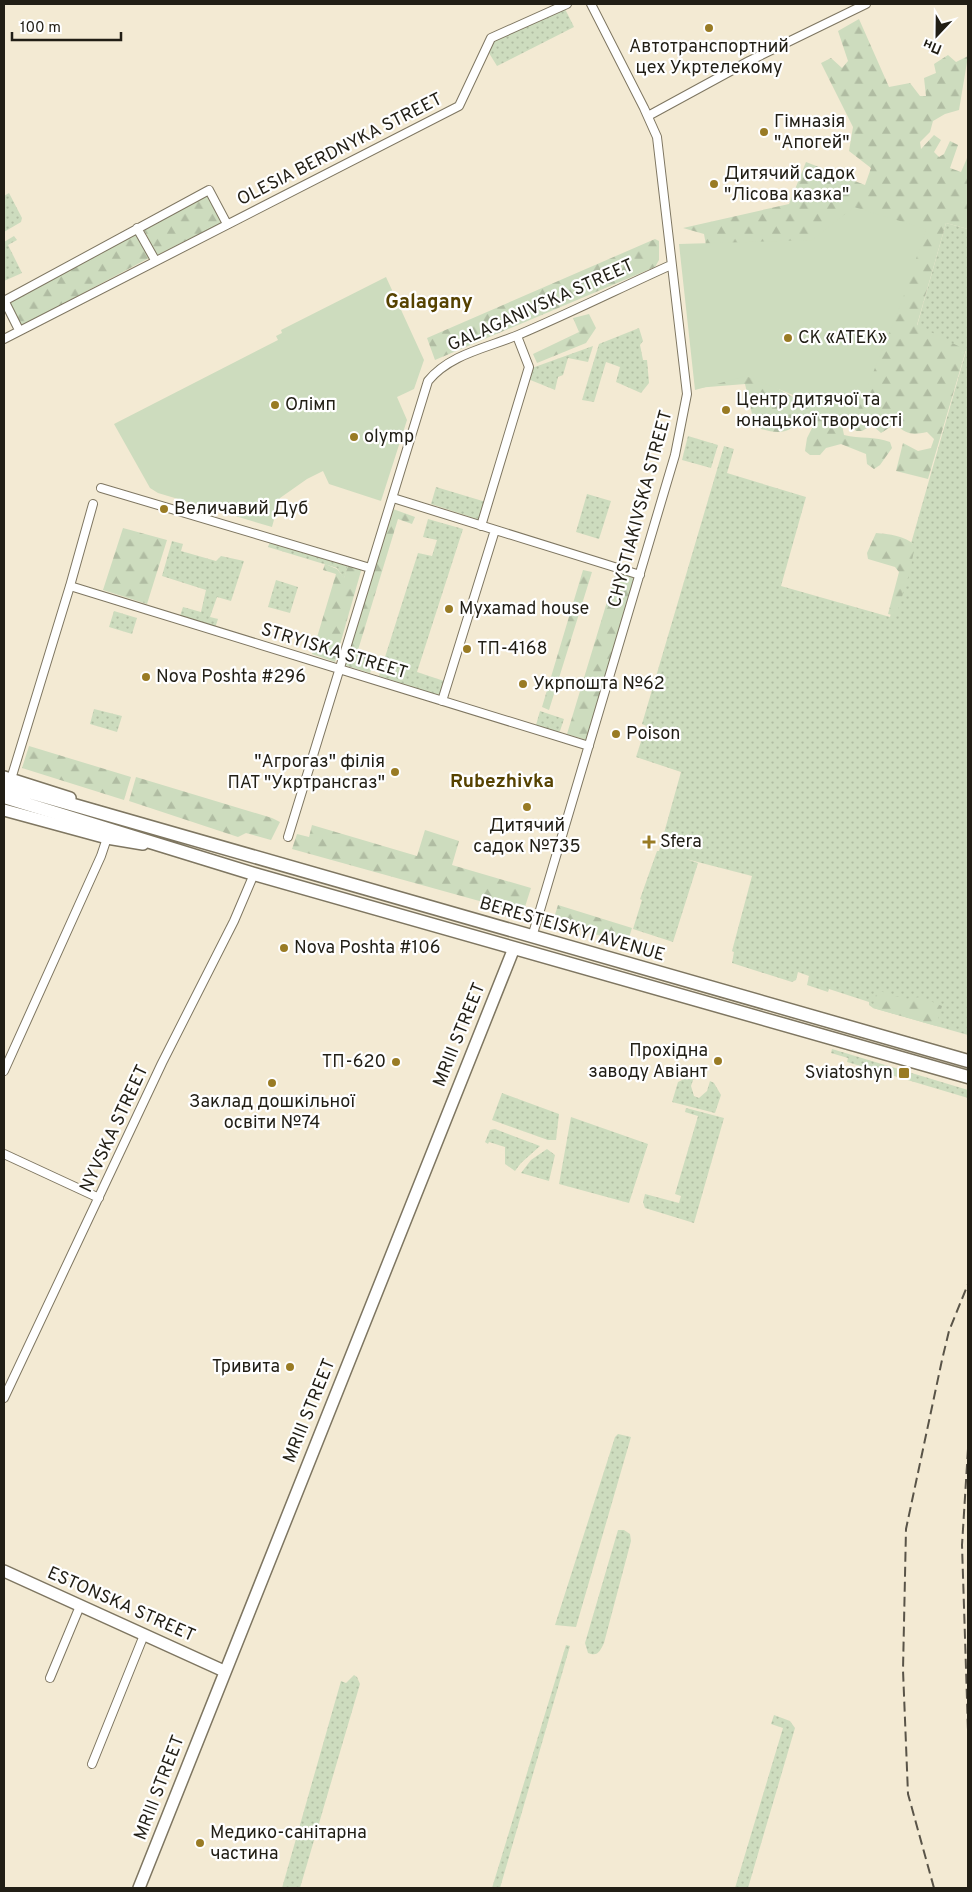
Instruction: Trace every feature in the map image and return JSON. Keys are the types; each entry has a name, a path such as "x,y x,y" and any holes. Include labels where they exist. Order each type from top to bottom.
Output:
{"main road":[{"name":"BERESTEISKYI AVENUE","path":"6,781 106,827 166,830 532,937 968,1061"},
{"name":"BERESTEISKYI AVENUE","path":"4,797 254,874 968,1077"}],"street":[{"name":"OLESIA BERDNYKA STREET","path":"4,338 459,106 491,38 567,4"},
{"name":"CHYSTIAKIVSKA STREET","path":"532,937 675,455 687,394 657,137 590,4"},
{"path":"648,116 749,61 866,4"},
{"name":"OLESIA BERDNYKA STREET","path":"19,330 4,300 209,190 227,224"},
{"path":"137,228 155,260"},
{"name":"GALAGANIVSKA STREET","path":"393,498 428,381 436,372 456,358 516,336 671,265"},
{"path":"481,526 529,367 516,336"},
{"path":"101,488 370,568"},
{"path":"288,837 338,670 393,498 640,575"},
{"path":"6,781 70,586 92,504"},
{"path":"442,701 495,530"},
{"name":"STRYISKA STREET","path":"70,586 589,746"},
{"name":"BERESTEISKYI AVENUE","path":"6,781 122,814 166,830"},
{"name":"BERESTEISKYI AVENUE","path":"4,810 106,827"},
{"path":"4,1071 101,856 106,827"},
{"name":"NYVSKA STREET","path":"4,1398 162,1063 234,922 254,874"},
{"name":"MRIII STREET","path":"139,1888 514,948"},
{"path":"4,1154 99,1198"},
{"name":"ESTONSKA STREET","path":"4,1571 224,1671"},
{"path":"50,1678 80,1606"},
{"path":"92,1764 144,1635"}],"green space":[{"path":"565,9 574,27 497,66 489,53 493,41"},
{"path":"859,19 889,87 910,83 920,96 926,96 924,78 936,73 934,64 948,55 956,62 968,56 959,110 945,114 933,121 930,132 920,142 921,149 934,135 941,140 934,152 939,157 944,154 950,141 958,145 950,168 961,172 968,156 968,229 946,223 917,325 966,350 928,479 896,471 903,443 918,451 931,448 934,439 927,432 910,433 895,424 881,433 872,425 862,431 856,431 848,423 842,425 844,435 890,442 892,448 880,465 874,469 867,464 866,454 841,444 826,448 820,455 810,455 805,451 807,438 813,426 809,421 801,418 793,427 778,432 761,429 752,414 745,384 696,388 694,376 776,376 772,385 803,403 809,397 707,251 704,234 683,228 789,204 806,162 865,185 871,168 849,151 853,127 821,63 831,58 842,68 848,61 838,31"},
{"path":"9,193 22,218 21,222 4,232 4,196"},
{"path":"208,194 221,223 157,255 143,228"},
{"name":"СК «АТЕК»","path":"854,207 926,229 902,301 856,415 828,409 746,376 695,390 679,244 812,240"},
{"path":"946,223 968,229 968,1035 873,1008 869,1005 869,1002 829,989 828,992 807,985 809,976 798,972 796,980 792,982 732,963 734,952 732,951 752,876 686,859 698,863 673,942 633,929 642,900 640,899 657,851 659,851 681,772 636,757 646,726 642,724 724,446 734,449 727,473 806,497 781,586 890,617 966,351 917,326"},
{"path":"135,233 149,258 21,326 8,302"},
{"path":"14,236 17,240 8,245 22,273 4,281 4,242"},
{"path":"655,239 659,241 659,260 655,267 435,360 427,338"},
{"name":"Олімп","path":"386,277 424,360 414,389 397,397 407,420 381,501 329,484 323,471 307,479 280,498 272,527 158,493 150,488 114,424 278,340 276,336 282,333 281,330"},
{"path":"589,314 596,328 586,343 537,363 533,354 579,332 573,318"},
{"path":"639,328 643,341 640,345 643,360 647,360 649,383 641,393 616,382 620,367 606,362 594,402 582,400 599,344"},
{"path":"593,346 588,362 568,358 563,375 558,377 555,390 528,379 532,368"},
{"path":"688,436 718,445 711,468 682,460"},
{"path":"436,487 486,502 480,520 431,504"},
{"path":"587,494 611,501 599,539 576,532"},
{"path":"393,509 415,517 412,524 398,519 358,650 376,657 370,673 344,665"},
{"path":"428,519 463,529 417,672 444,681 441,694 437,695 379,676 418,553 432,556 437,540 423,537"},
{"path":"123,528 167,540 147,604 103,590"},
{"path":"876,533 902,538 915,545 910,571 896,616 888,614 899,572 895,567 868,559 867,553"},
{"path":"172,541 183,544 181,551 216,561 221,556 244,561 231,601 217,597 210,617 218,619 215,628 180,616 183,607 201,612 206,590 162,576"},
{"path":"270,542 348,565 344,579 337,568 268,547"},
{"path":"325,564 337,569 344,578 348,565 361,569 335,662 312,654 336,574 323,570"},
{"path":"583,570 592,572 549,710 542,707"},
{"path":"616,572 635,578 586,740 567,734"},
{"path":"276,580 298,587 290,613 268,607"},
{"path":"114,611 137,618 132,634 109,627"},
{"path":"94,709 122,716 117,732 90,724"},
{"path":"540,711 564,719 560,731 556,733 538,728 536,725"},
{"path":"29,746 131,777 124,800 22,768"},
{"path":"136,777 280,822 271,840 246,833 238,837 129,801"},
{"path":"312,825 417,856 425,830 459,841 452,865 531,888 523,913 292,849 297,834 309,837"},
{"path":"558,905 632,928 627,944 553,921"},
{"path":"877,990 905,999 921,997 942,1006 936,1026 873,1008"},
{"path":"832,1049 968,1090 968,1098 847,1062 848,1058 831,1053"},
{"path":"690,1076 694,1077 691,1086 694,1096 699,1098 707,1091 710,1081 714,1083 721,1095 715,1113 672,1102 678,1082"},
{"path":"502,1093 559,1114 556,1140 548,1140 492,1120"},
{"path":"686,1108 724,1118 694,1223 645,1208 643,1202 645,1194 679,1203 681,1196 675,1194 698,1116 685,1112"},
{"path":"571,1117 648,1144 629,1203 559,1184"},
{"path":"495,1129 540,1146 515,1171 505,1164 505,1147 485,1142 490,1130"},
{"path":"547,1149 555,1155 549,1181 521,1173 531,1160"},
{"path":"618,1434 631,1437 576,1627 555,1625 615,1437"},
{"path":"618,1530 624,1530 630,1534 631,1541 604,1643 596,1654 591,1654 588,1653 585,1643"},
{"path":"566,1645 570,1646 500,1888 492,1888"},
{"path":"354,1675 360,1684 300,1888 282,1888 341,1681 346,1683"},
{"path":"774,1715 790,1721 795,1728 748,1888 735,1888 783,1728 771,1724"}],"railway":[{"path":"934,1888 908,1794 903,1670 906,1529 949,1331 968,1284"},
{"path":"968,1449 962,1545 968,1730"}],"place":[{"name":"Автотранспортний цех Укртелекому","path":"709,28"},
{"name":"Гімназія \"Апогей\"","path":"764,132"},
{"name":"Дитячий садок \"Лісова казка\"","path":"714,184"},
{"name":"СК «АТЕК»","path":"788,338"},
{"name":"Олімп","path":"275,405"},
{"name":"Центр дитячої та юнацької творчості","path":"726,410"},
{"name":"olymp","path":"354,437"},
{"name":"Величавий Дуб","path":"164,509"},
{"name":"Myxamad house","path":"449,609"},
{"name":"ТП-4168","path":"467,649"},
{"name":"Nova Poshta #296","path":"146,677"},
{"name":"Укрпошта №62","path":"523,684"},
{"name":"Poison","path":"616,734"},
{"name":"\"Агрогаз\" філія ПАТ \"Укртрансгаз\"","path":"395,772"},
{"name":"Дитячий садок №735","path":"527,807"},
{"name":"Sfera","path":"649,842"},
{"name":"Nova Poshta #106","path":"284,948"},
{"name":"Прохідна заводу Авіант","path":"718,1061"},
{"name":"ТП-620","path":"396,1062"},
{"name":"Sviatoshyn","path":"904,1073"},
{"name":"Заклад дошкільної освіти №74","path":"272,1083"},
{"name":"Тривита","path":"290,1367"},
{"name":"Медико-санітарна частина","path":"200,1843"}],"district":[{"name":"Galagany","path":"429,303"},
{"name":"Rubezhivka","path":"502,782"}]}
